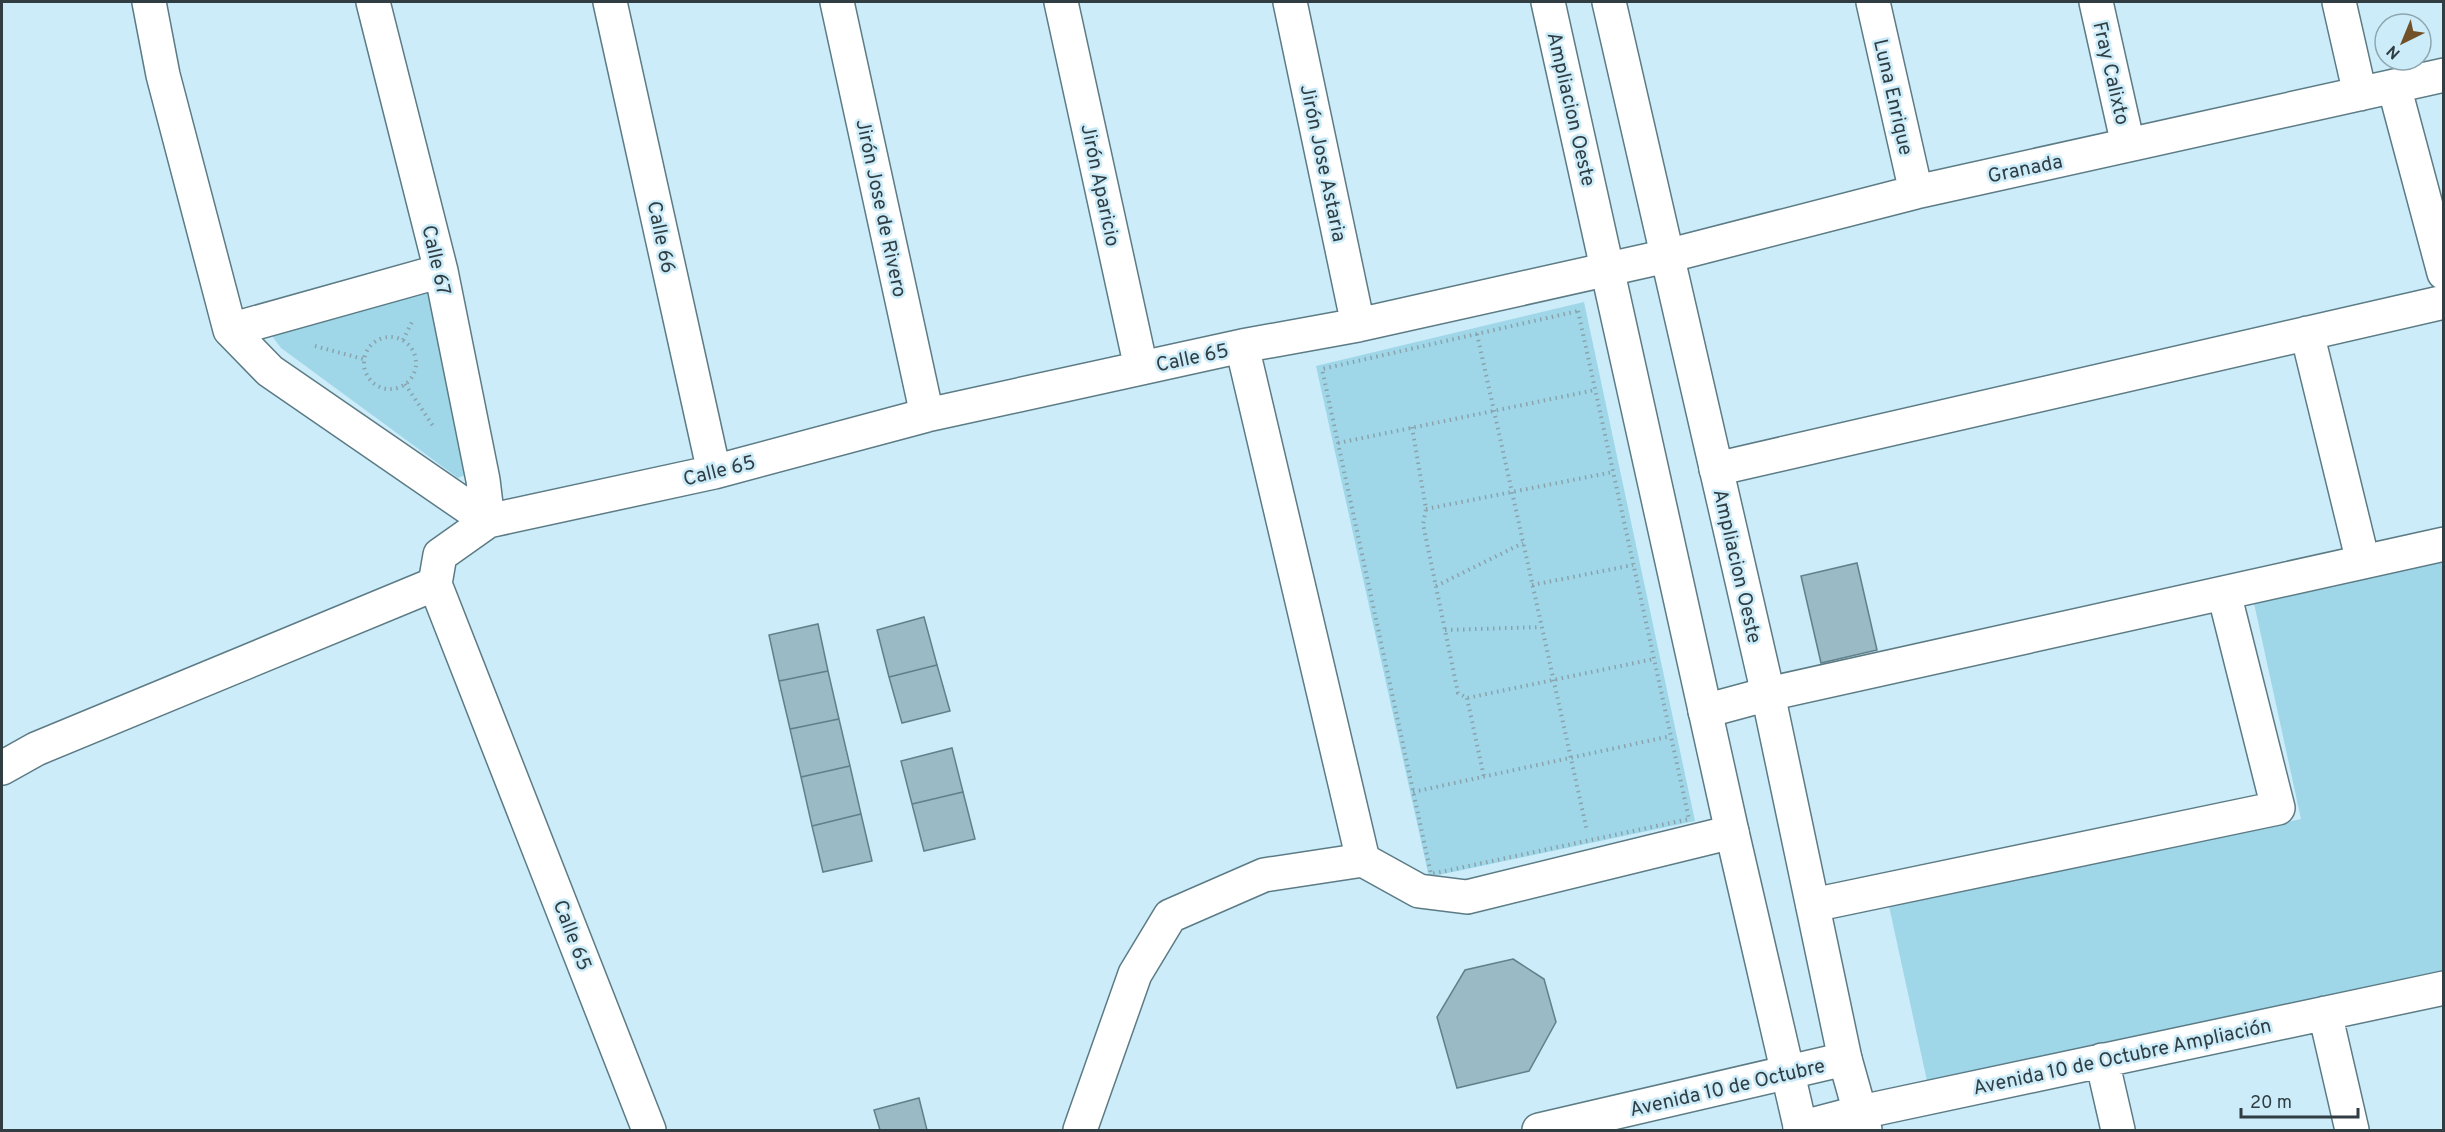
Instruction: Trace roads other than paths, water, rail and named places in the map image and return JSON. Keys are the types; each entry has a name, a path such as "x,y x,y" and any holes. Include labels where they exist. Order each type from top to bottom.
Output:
{"street":[{"path":"149,2 163,75 231,330 270,370 488,521"},
{"name":"Calle 67","path":"373,2 441,272 483,480 488,521"},
{"name":"Calle 66","path":"610,2 714,472"},
{"name":"Jirón Jose de Rivero","path":"837,2 927,415"},
{"name":"Jirón Aparicio","path":"1061,2 1141,368"},
{"name":"Jirón Jose Astaria","path":"1290,2 1358,325"},
{"name":"Ampliacion Oeste","path":"1548,2 1800,1129"},
{"name":"Ampliacion Oeste","path":"1609,2 1768,694 1845,1059 1863,1121"},
{"name":"Luna Enrique","path":"1873,2 1916,192"},
{"name":"Fray Calixto","path":"2096,2 2128,145"},
{"path":"2339,2 2360,94"},
{"name":"Granada","path":"1608,268 1668,256 1916,192 2444,75"},
{"path":"2394,86 2444,273"},
{"name":"Calle 65","path":"649,1131 435,584 441,555 488,521 714,472 927,415 1242,346 1358,325 1608,268"},
{"path":"231,330 441,272"},
{"path":"1716,469 2444,302"},
{"path":"2307,333 2362,562"},
{"path":"1242,346 1363,860"},
{"path":"1705,711 1768,694 2444,544"},
{"path":"2,768 36,749 435,584"},
{"path":"1813,905 2278,808 2224,592"},
{"path":"1080,1131 1135,974 1170,916 1264,875 1363,860 1419,891 1467,897 1732,832"},
{"name":"Avenida 10 de Octubre Ampliación","path":"1800,1129 1863,1121 2102,1060 2444,988"},
{"path":"2325,1013 2352,1131"},
{"name":"Avenida 10 de Octubre","path":"1539,1131 1845,1059"},
{"path":"2102,1060 2118,1131"}]}
